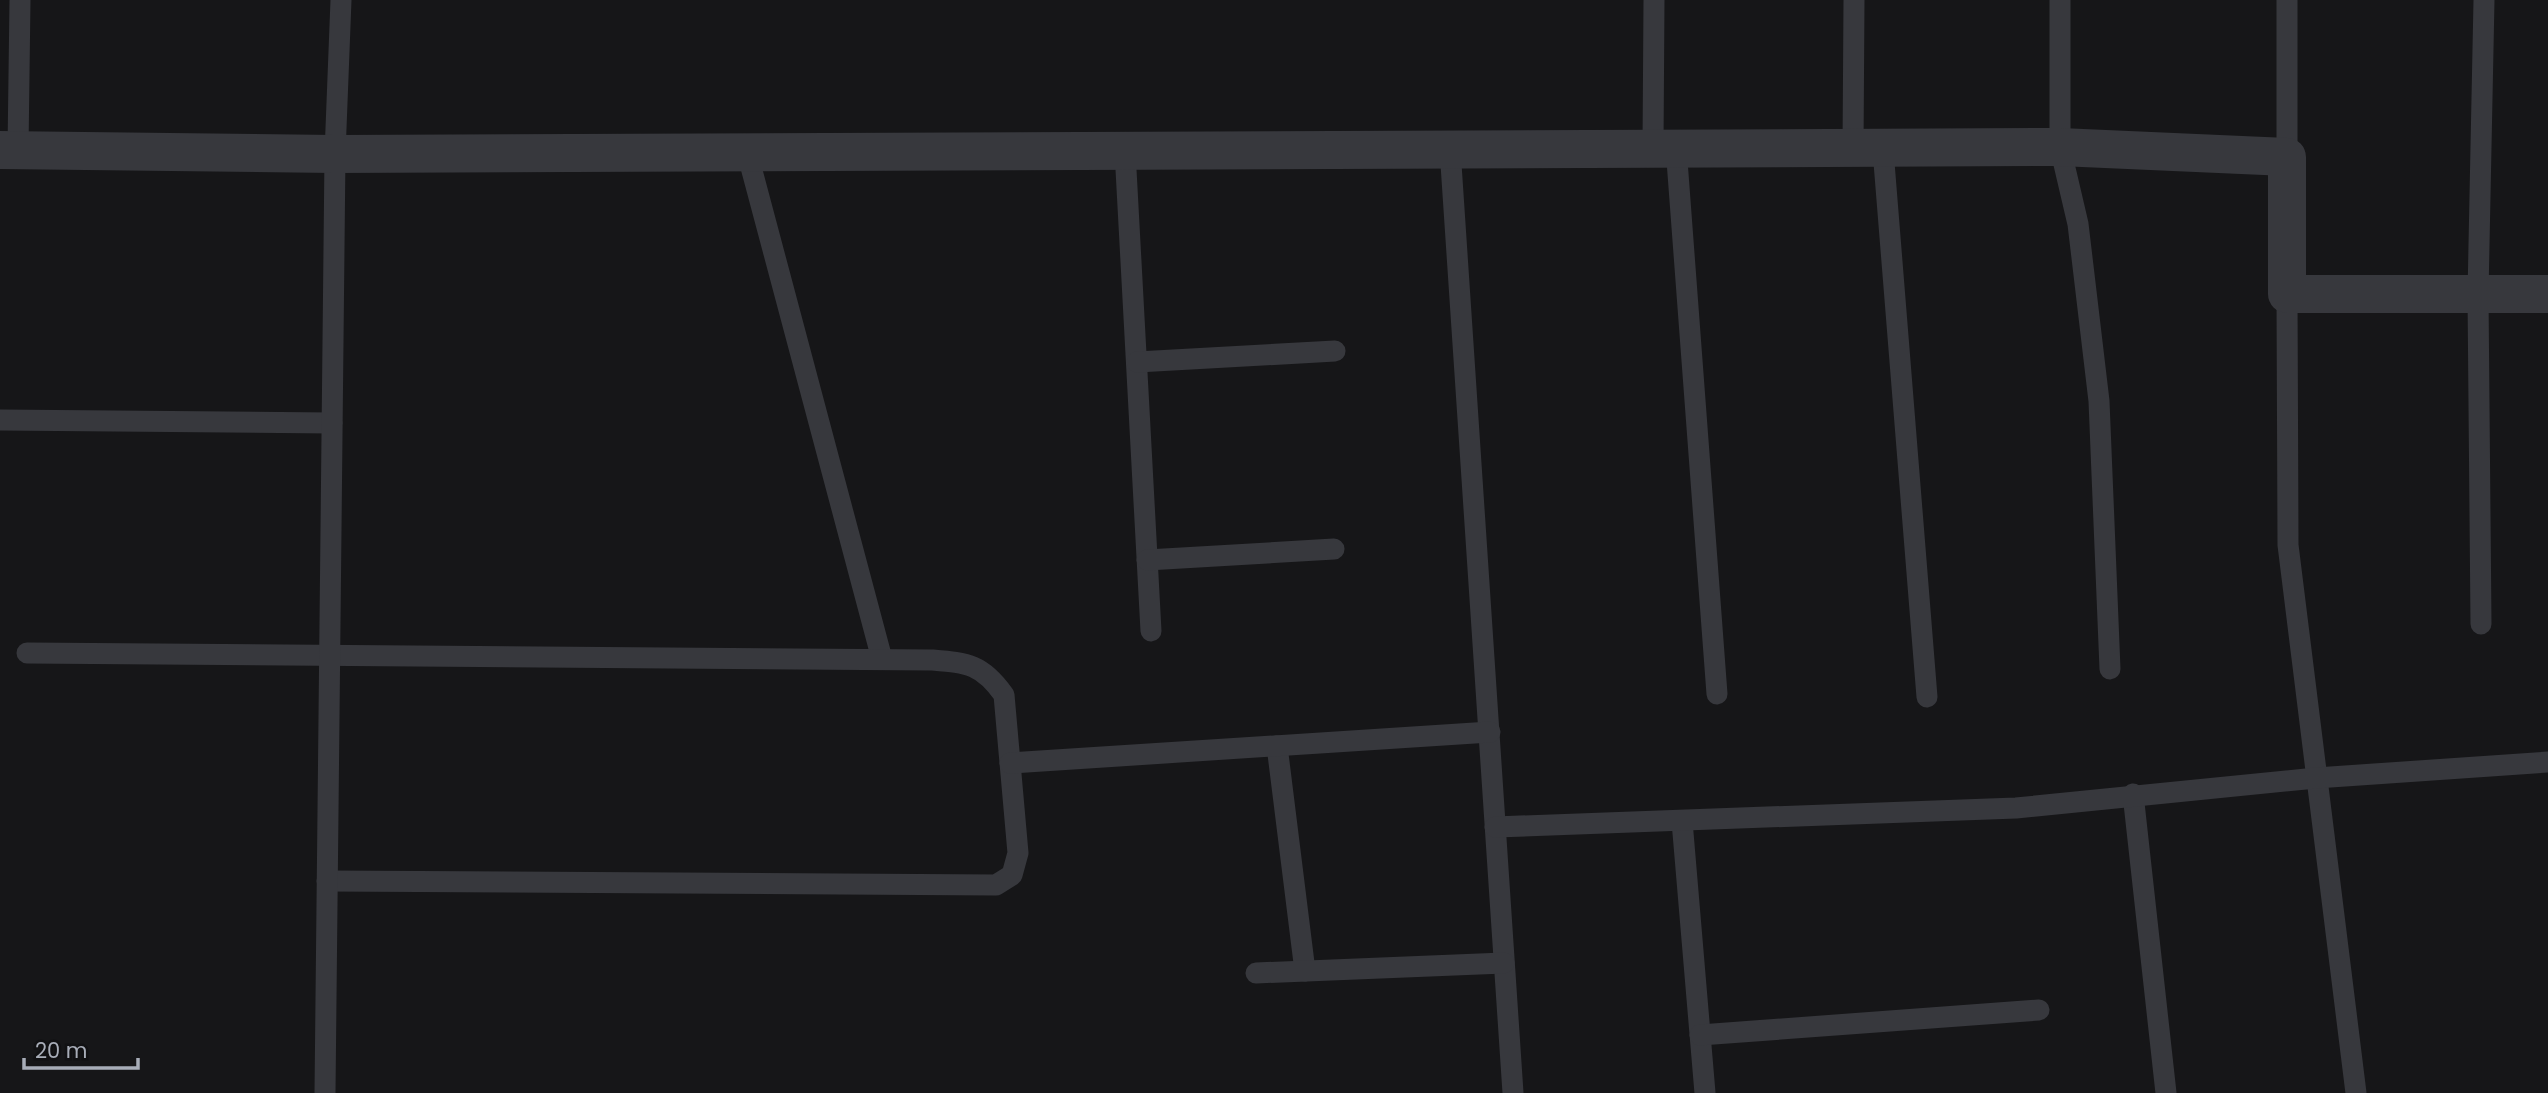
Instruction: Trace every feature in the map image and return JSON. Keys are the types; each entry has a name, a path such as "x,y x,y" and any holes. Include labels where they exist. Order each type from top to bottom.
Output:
{"street":[{"path":"9,150 335,154 1665,147 1868,150 2060,147 2287,156 2287,294 2548,294"}],"lane":[{"path":"9,150 20,0"},
{"path":"325,1093 335,154 341,0"},
{"path":"1654,0 1665,147 1717,694"},
{"path":"1854,0 1927,697"},
{"path":"2060,0 2060,147 2078,224 2099,401 2110,669"},
{"path":"2287,0 2287,156"},
{"path":"2480,624 2478,294 2484,0"},
{"path":"1450,149 1513,1093"},
{"path":"1125,150 1151,631"},
{"path":"747,152 882,659"},
{"path":"2287,294 2288,545 2356,1093"},
{"path":"1137,362 1335,351"},
{"path":"0,420 332,423"},
{"path":"1147,561 1334,549"},
{"path":"27,653 330,653 882,659 967,663 990,675 1004,695 1018,853 1012,875 996,885 327,881"},
{"path":"1010,763 1490,732"},
{"path":"1277,746 1305,971"},
{"path":"1495,827 2016,808 2133,794 2316,778 2548,762"},
{"path":"2133,794 2166,1093"},
{"path":"1682,821 1705,1093"},
{"path":"1256,973 1504,963"},
{"path":"1700,1035 2039,1010"}]}
